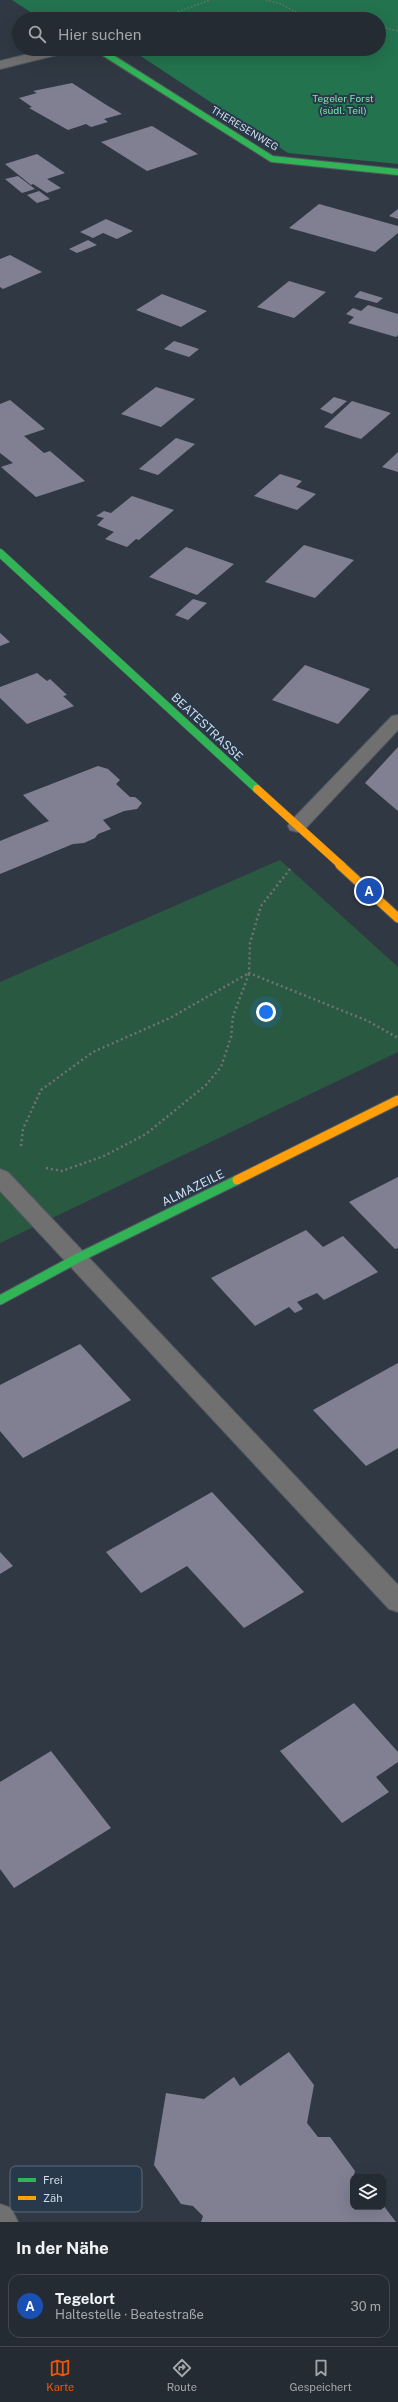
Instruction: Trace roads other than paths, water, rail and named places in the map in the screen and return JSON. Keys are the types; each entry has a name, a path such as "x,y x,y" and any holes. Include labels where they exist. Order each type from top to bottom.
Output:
{"street":[{"path":"0,66 38,56"},
{"name":"THERESENWEG","path":"109,56 272,159 398,172"},
{"name":"BEATESTRASSE","path":"0,553 398,918"},
{"name":"ALMAZEILE","path":"0,1300 78,1258 398,1100"}],"lane":[{"path":"297,826 398,720"},
{"path":"0,1177 78,1258 398,1602"}],"place":[{"name":"Tegelort","path":"369,891"}],"park label":[{"name":"Tegeler Forst (südl. Teil)","path":"343,104"}]}
